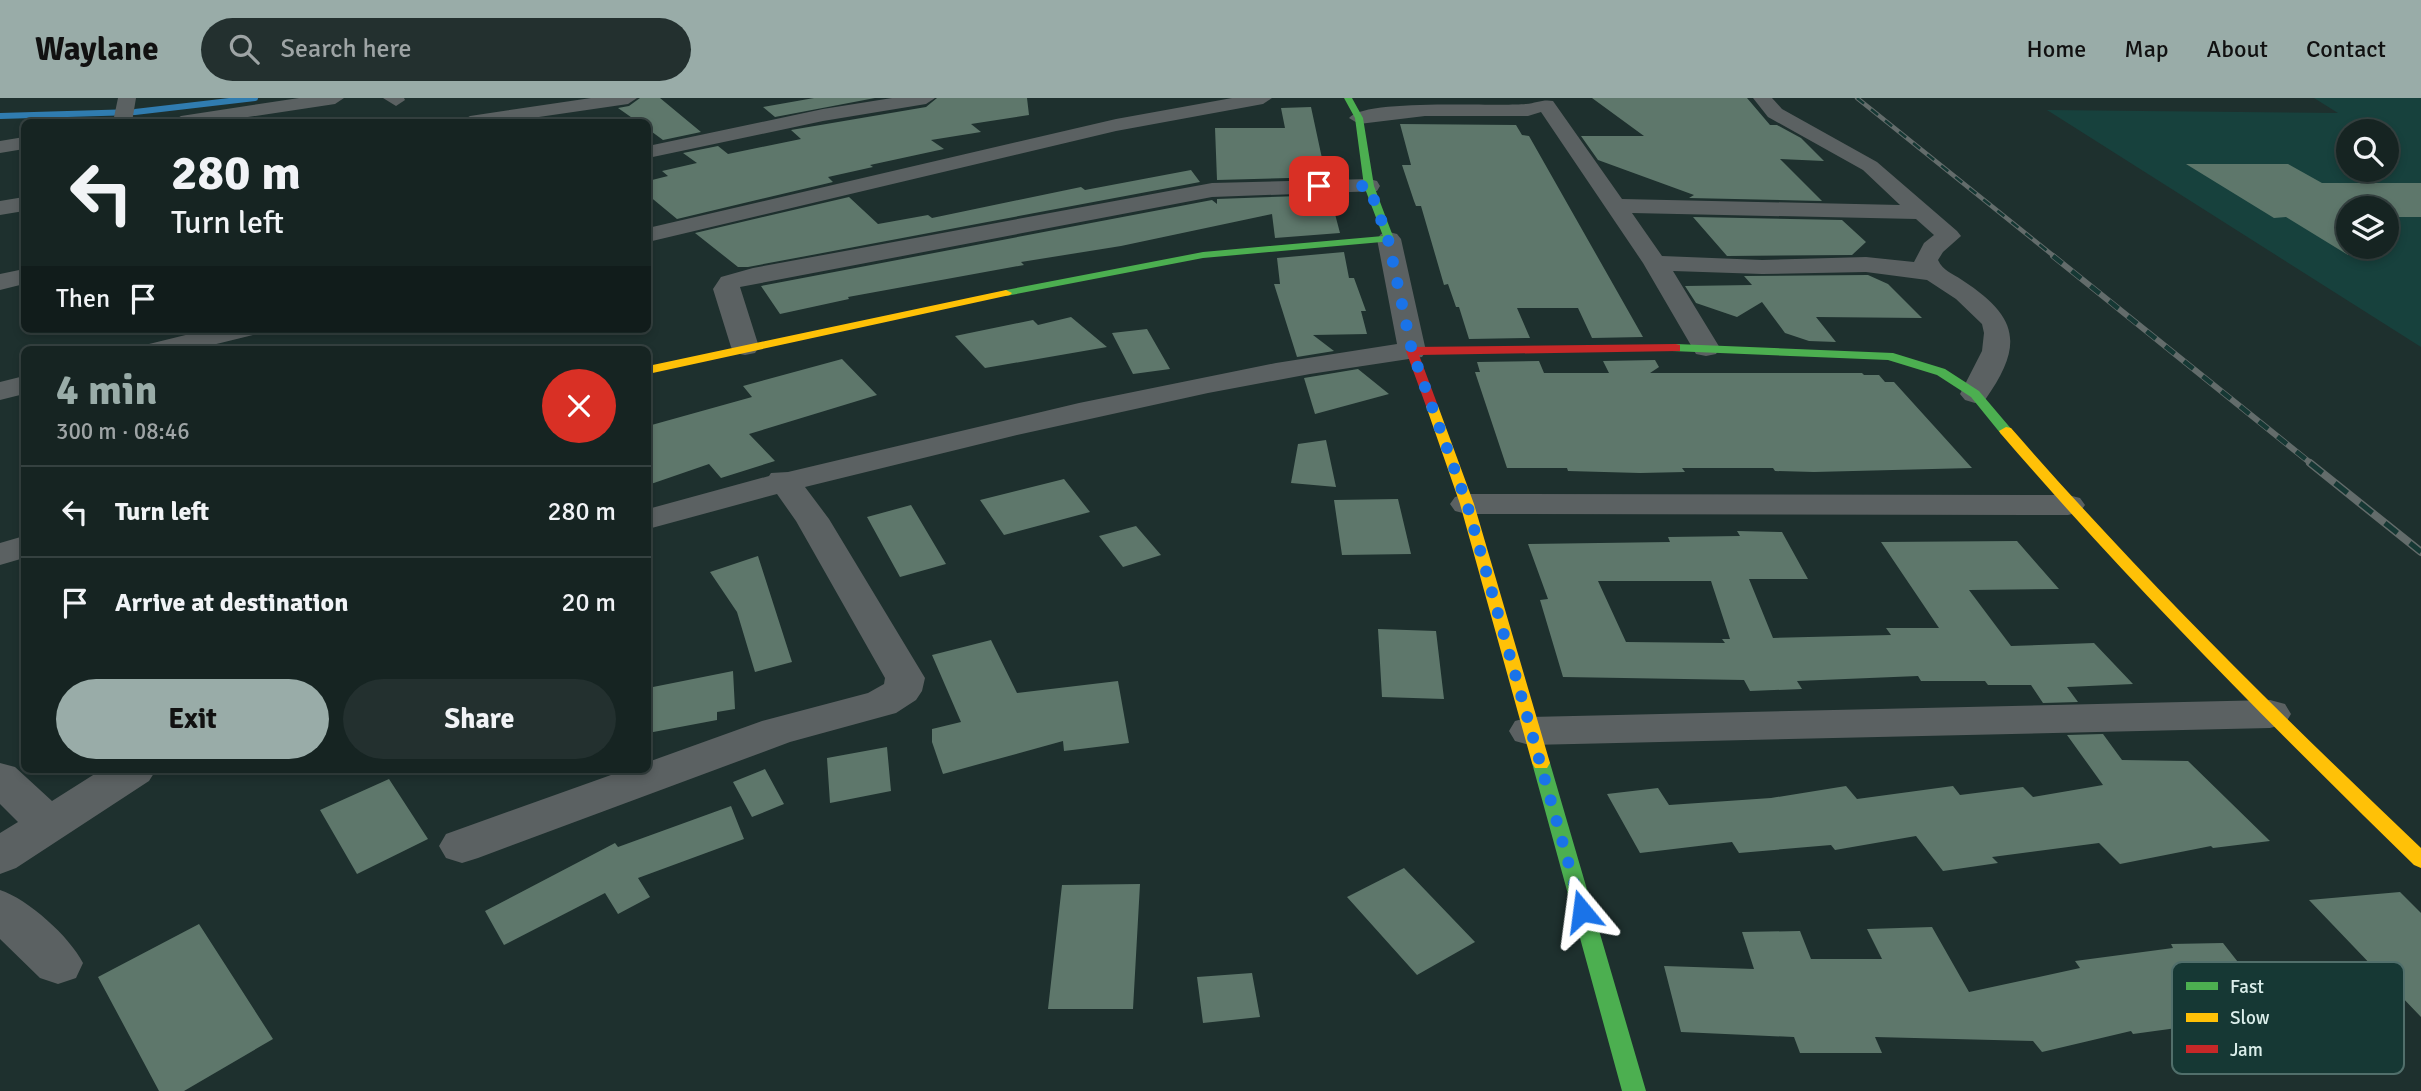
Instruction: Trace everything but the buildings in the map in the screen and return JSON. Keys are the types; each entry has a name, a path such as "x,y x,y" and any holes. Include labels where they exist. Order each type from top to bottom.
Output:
{"street":[{"path":"200,119 335,98"},
{"path":"490,119 628,98"},
{"path":"651,151 823,115 926,98"},
{"path":"651,234 1116,125 1263,98"},
{"path":"1348,98 1359,118 1369,186 1388,239 1412,351 1467,504 1634,1091"},
{"path":"1762,98 1775,113 1870,166 1949,236 1933,248 1926,260 1931,273"},
{"path":"1359,118 1425,110 1528,110 1548,101 1655,264 1706,348"},
{"path":"0,147 21,144"},
{"path":"745,347 726,289 730,282 753,276 1212,190 1369,186"},
{"path":"0,208 21,204"},
{"path":"1616,206 1920,212"},
{"path":"651,369 745,347 1203,255 1388,239"},
{"path":"1655,264 1739,267 1818,264 1891,267 1931,273 1980,305 1996,325 1996,349 1975,394"},
{"path":"0,282 21,278"},
{"path":"171,346 210,333"},
{"path":"651,518 783,480 1070,413 1354,357 1412,351 1706,348 1889,356 1941,372 1975,394 2068,505 2270,714 2421,860"},
{"path":"0,391 21,386"},
{"path":"462,846 777,731 881,703 902,691 905,678 812,519 783,480"},
{"path":"1467,504 2068,505"},
{"path":"0,554 21,548"},
{"path":"1530,731 2270,714"},
{"path":"0,856 129,773"},
{"path":"0,778 49,825"},
{"path":"0,909 58,963"}],"shaded area":[{"path":"2314,98 2421,98 2421,347 2047,110 2338,113"}],"waterway":[{"path":"0,116 135,112 255,98"}],"railway":[{"path":"1857,98 2055,257"},
{"path":"2053,256 2313,465"},
{"path":"2310,463 2421,552"}],"traffic: fast":[{"path":"1006,293 1203,255 1389,239 1369,186 1359,118 1348,98"},
{"path":"1676,348 1889,356 1941,372 1975,394 2006,431"},
{"path":"1541,763 1634,1091"}],"traffic: slow":[{"path":"651,369 1006,293"},
{"path":"1432,406 1467,504 1541,763"},
{"path":"2006,431 2156,597 2421,860"}],"traffic: jam":[{"path":"1432,406 1412,351 1676,348"}],"route":[{"path":"1319,186 1369,186 1388,239 1412,351 1467,504 1582,911"}]}
